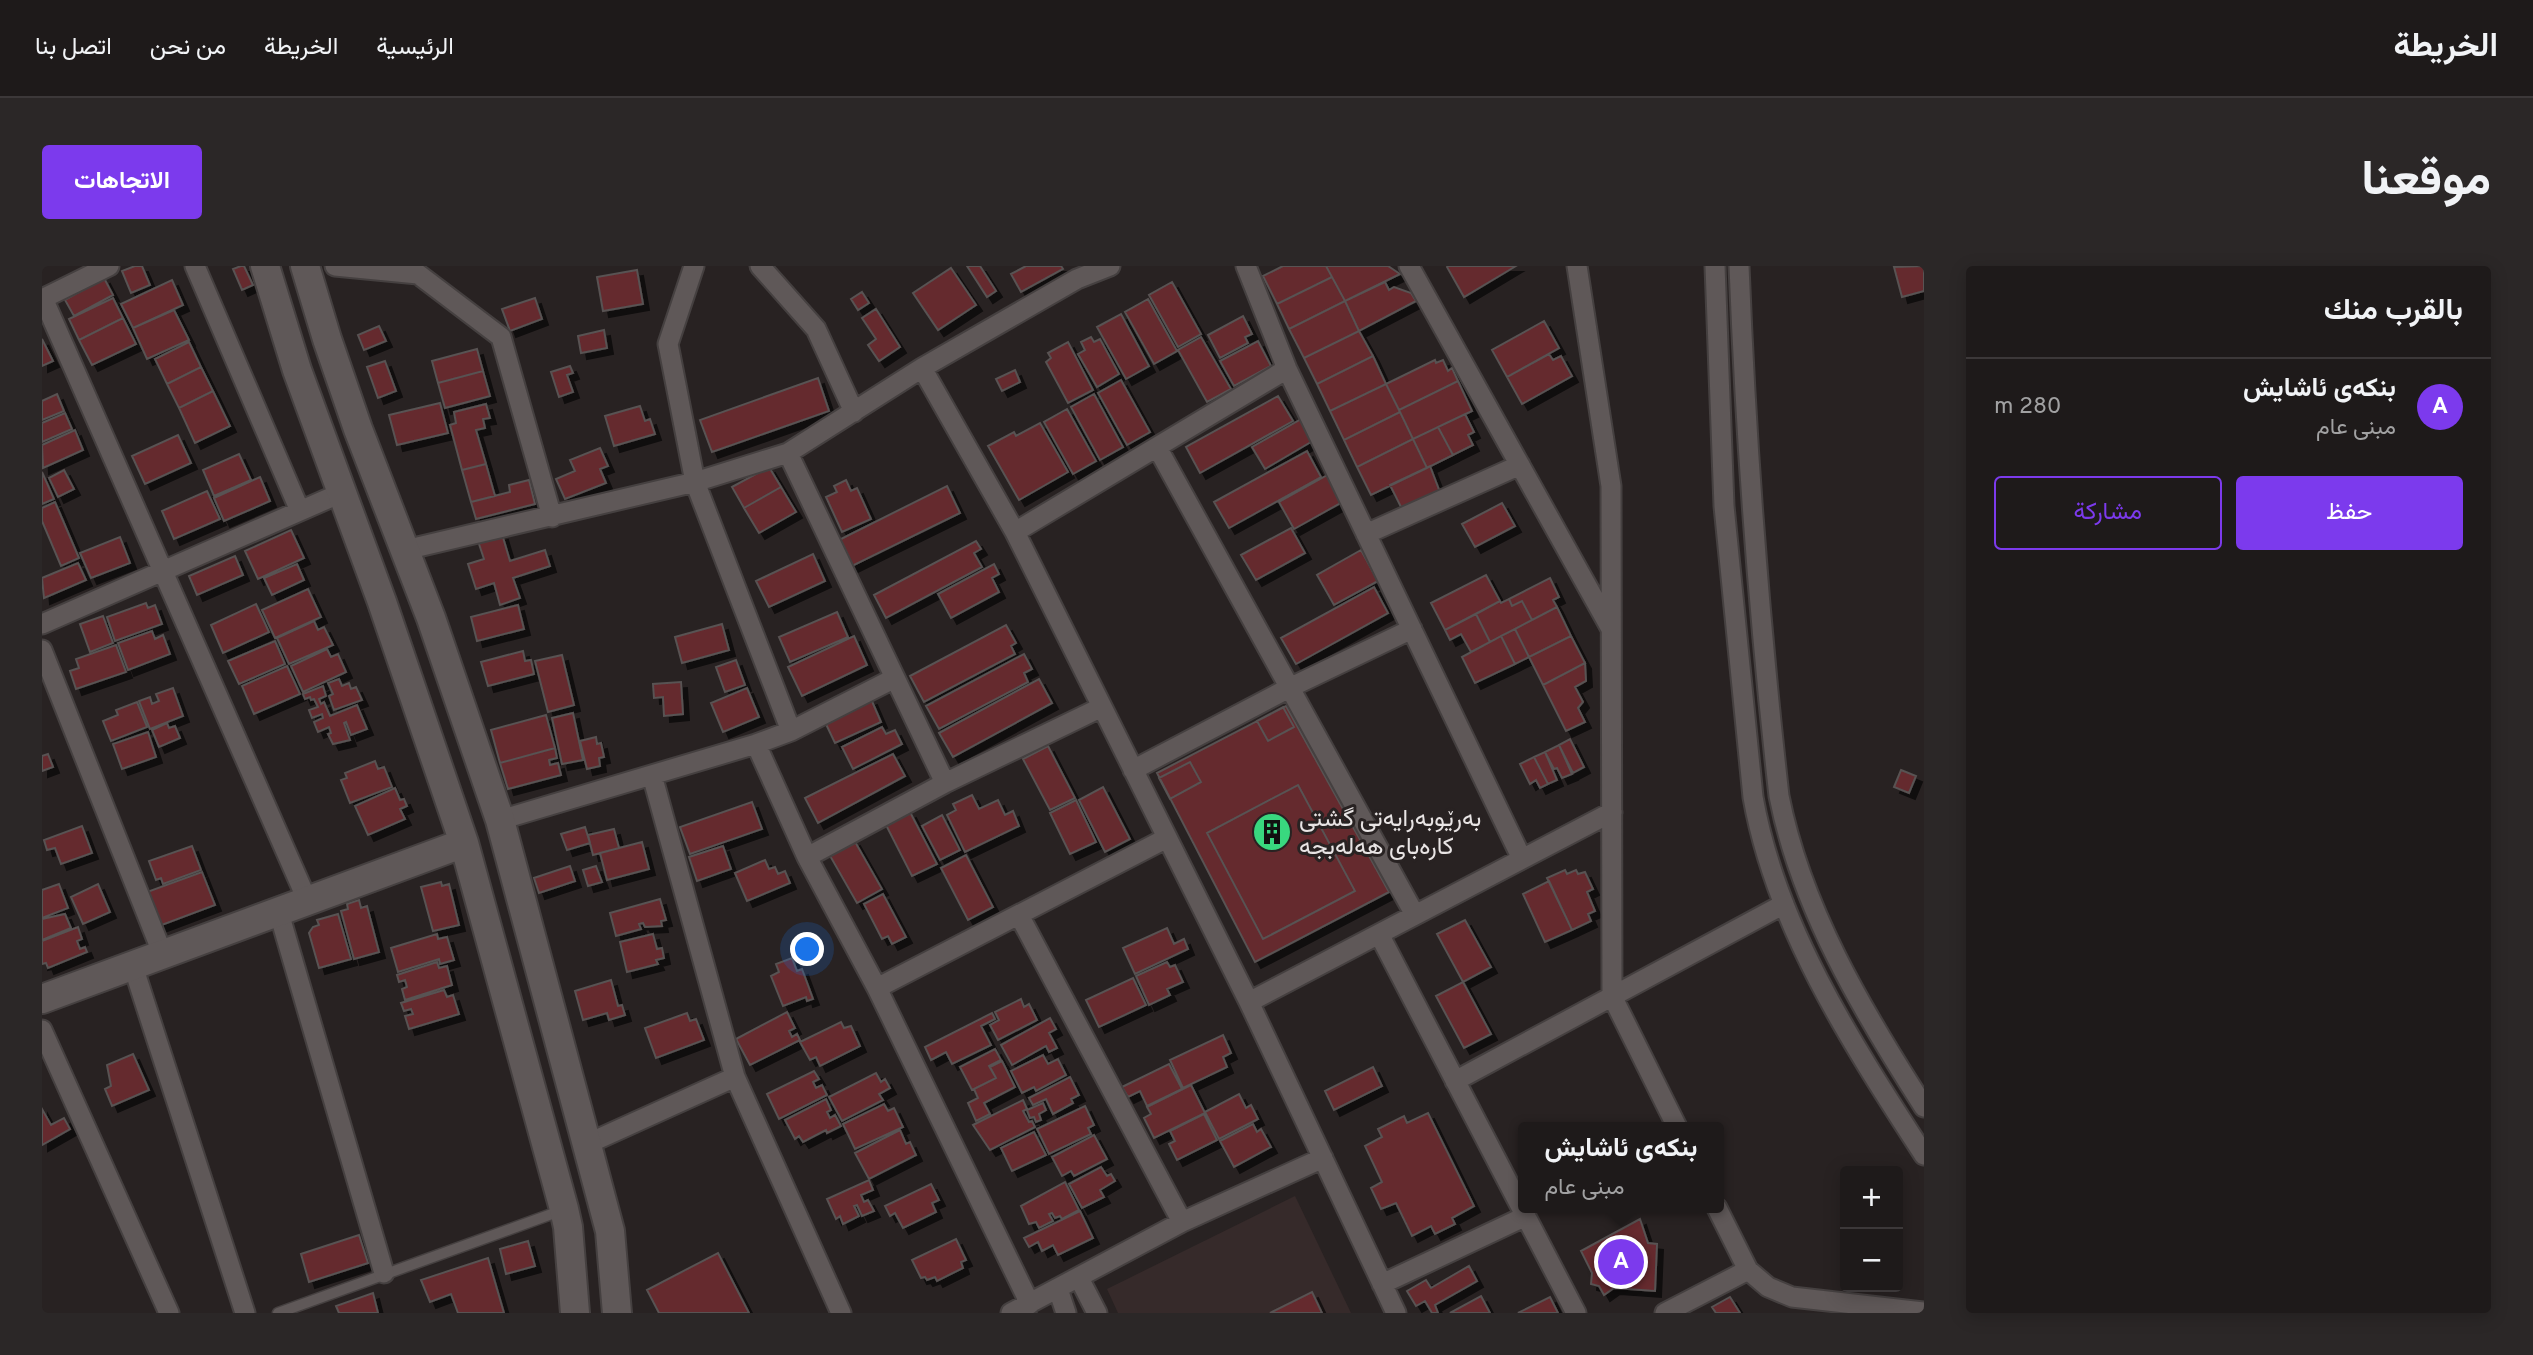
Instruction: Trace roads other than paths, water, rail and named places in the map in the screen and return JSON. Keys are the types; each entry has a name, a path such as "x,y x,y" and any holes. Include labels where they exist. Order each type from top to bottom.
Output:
{"main road":[{"path":"265,266 297,370 382,602 464,843 564,1209 575,1313"},
{"path":"305,266 358,429 419,587 500,820 610,1231 617,1313"},
{"path":"382,602 419,587"},
{"path":"42,999 464,843"}],"street":[{"path":"195,266 300,512"},
{"path":"335,266 418,274 501,337 552,517"},
{"path":"694,266 668,344 695,482 791,731"},
{"path":"760,266 816,329 854,411"},
{"path":"405,550 695,482 788,453 922,368 1077,279 1110,266"},
{"path":"1246,266 1287,369 1522,859"},
{"path":"1409,266 1612,631"},
{"path":"1577,266 1611,486 1612,996 1675,1122"},
{"path":"1715,266 1724,506 1751,779 1760,837 1801,943 1846,1027 1924,1155"},
{"path":"1739,266 1744,383 1761,625 1779,796 1792,848 1814,906 1869,1015 1924,1107"},
{"path":"105,267 43,298 165,570 308,902"},
{"path":"922,368 1015,532 1249,1002 1396,1313"},
{"path":"1015,532 1287,369"},
{"path":"1157,447 1415,915"},
{"path":"788,453 945,783"},
{"path":"1366,534 1520,465"},
{"path":"42,624 341,493"},
{"path":"1133,769 1289,688 1412,629"},
{"path":"42,650 163,955"},
{"path":"500,820 757,744 791,731 895,678"},
{"path":"807,857 945,783 1102,708"},
{"path":"757,744 807,857 877,988 1030,1304"},
{"path":"652,775 735,1077 841,1313"},
{"path":"1249,1002 1612,812"},
{"path":"877,988 1167,838"},
{"path":"1455,1081 1784,904"},
{"path":"279,913 384,1273"},
{"path":"1019,915 1182,1222"},
{"path":"1379,934 1518,1201"},
{"path":"133,966 244,1313"},
{"path":"1846,1027 1869,1015"},
{"path":"42,1030 169,1313"},
{"path":"587,1144 735,1077"},
{"path":"1010,1313 1182,1222 1322,1158"},
{"path":"1524,1213 1576,1313"},
{"path":"1720,1213 1748,1270 1768,1287 1792,1297 1924,1312"},
{"path":"1382,1284 1526,1216"},
{"path":"1665,1313 1748,1270"},
{"path":"1079,1278 1097,1313"},
{"path":"1058,1289 1066,1313"}],"lane":[{"path":"278,1313 564,1209"}],"place":[{"name":"بەرێوبەرایەتی گشتی کارەبای هەلەبجە","path":"1272,832"},
{"name":"بنکەی ئاشایش","path":"1621,1262"}]}
